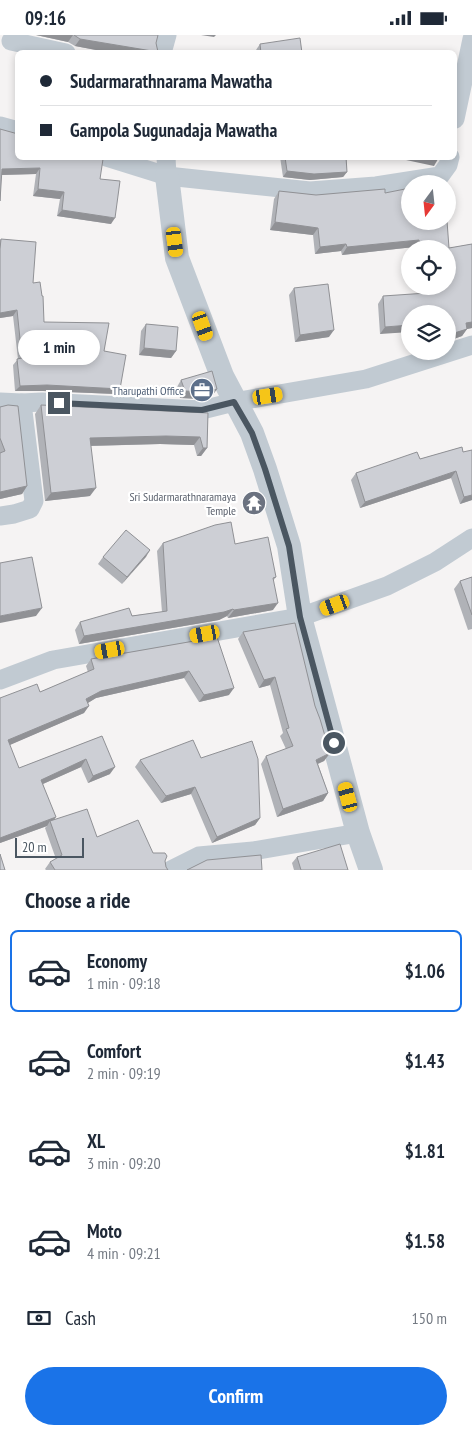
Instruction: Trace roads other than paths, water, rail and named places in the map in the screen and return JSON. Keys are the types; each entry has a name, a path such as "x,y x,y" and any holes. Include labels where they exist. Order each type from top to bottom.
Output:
{"street":[{"path":"163,50 167,35"},
{"path":"457,110 472,39"},
{"path":"11,41 52,50"},
{"path":"0,127 15,130"},
{"path":"124,160 310,191 376,186 440,176 449,160"},
{"path":"167,167 177,259 222,376 252,433 265,469 289,546 300,617 358,833 371,870"},
{"path":"0,402 42,402 202,410 234,402 366,379 472,345"},
{"path":"0,516 30,509 34,501 22,403"},
{"path":"0,680 53,660 300,617 387,586 435,562 472,539"},
{"path":"171,870 199,856 253,851 358,833"}],"place":[{"name":"Tharupathi Office","path":"202,390"},
{"name":"Sri Sudarmarathnaramaya Temple","path":"254,503"}]}
